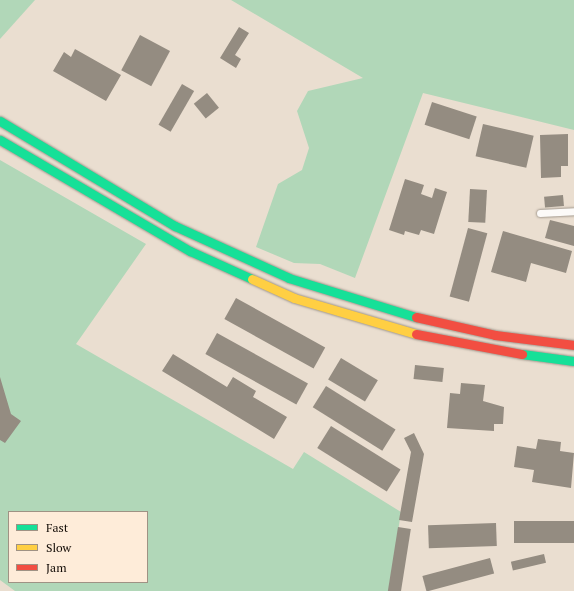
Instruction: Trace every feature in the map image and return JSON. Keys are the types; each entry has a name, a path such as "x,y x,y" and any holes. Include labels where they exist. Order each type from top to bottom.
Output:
{"street":[{"path":"0,121 175,226 288,278 410,316 495,335 574,345"},
{"path":"0,140 190,251 294,298 396,330 466,346 574,361"}],"lane":[{"path":"540,213 574,212"}],"green space":[{"path":"0,0 35,0 0,39"},
{"path":"231,0 574,0 574,130 423,93 355,278 320,264 294,263 256,247 278,184 302,170 309,148 297,111 308,91 363,78"},
{"path":"0,160 146,244 76,344 293,469 304,452 401,512 389,591 15,591 0,580"}],"building":[{"path":"239,27 249,33 235,55 241,59 236,68 220,58"},
{"path":"140,35 170,51 151,86 121,70"},
{"path":"75,49 121,75 106,101 53,71 64,52 71,57"},
{"path":"182,84 194,91 171,132 158,125"},
{"path":"207,93 219,108 206,118 194,104"},
{"path":"432,102 477,117 469,139 425,125"},
{"path":"483,124 534,136 526,168 476,156"},
{"path":"568,134 568,166 561,166 561,177 541,178 540,135"},
{"path":"405,179 424,185 421,194 432,198 435,188 447,192 434,234 421,230 419,235 405,231 404,235 389,230"},
{"path":"470,189 487,190 485,223 468,222"},
{"path":"563,195 564,206 545,208 544,197"},
{"path":"550,220 574,226 574,246 545,238"},
{"path":"468,228 487,233 469,302 450,297"},
{"path":"503,231 572,251 566,273 531,263 526,282 491,272"},
{"path":"236,298 325,347 314,368 224,319"},
{"path":"217,333 308,383 296,404 205,354"},
{"path":"173,354 227,387 233,377 256,391 253,397 287,417 274,439 162,371"},
{"path":"341,358 378,380 365,402 328,379"},
{"path":"415,365 444,368 442,382 414,379"},
{"path":"0,377 11,414 21,421 5,443 0,440"},
{"path":"461,383 485,385 483,401 504,407 503,424 494,424 494,431 447,428 450,393 460,394"},
{"path":"326,386 396,429 382,451 313,407"},
{"path":"331,426 401,469 387,492 317,448"},
{"path":"414,433 424,454 412,522 399,520 411,452 404,438"},
{"path":"538,439 561,442 560,451 574,453 571,488 532,482 534,470 514,467 517,446 536,449"},
{"path":"514,521 574,521 574,543 514,543"},
{"path":"496,523 497,546 429,548 428,525"},
{"path":"398,527 411,529 401,591 388,591"},
{"path":"544,554 546,563 513,570 511,562"},
{"path":"490,558 494,573 429,591 426,591 422,576"}],"traffic: fast":[{"path":"0,121 175,226 289,278 416,317"},
{"path":"0,140 190,251 252,279"},
{"path":"522,354 574,361"}],"traffic: slow":[{"path":"252,279 294,298 416,334"}],"traffic: jam":[{"path":"416,317 495,335 574,345"},
{"path":"416,334 522,354"}]}
